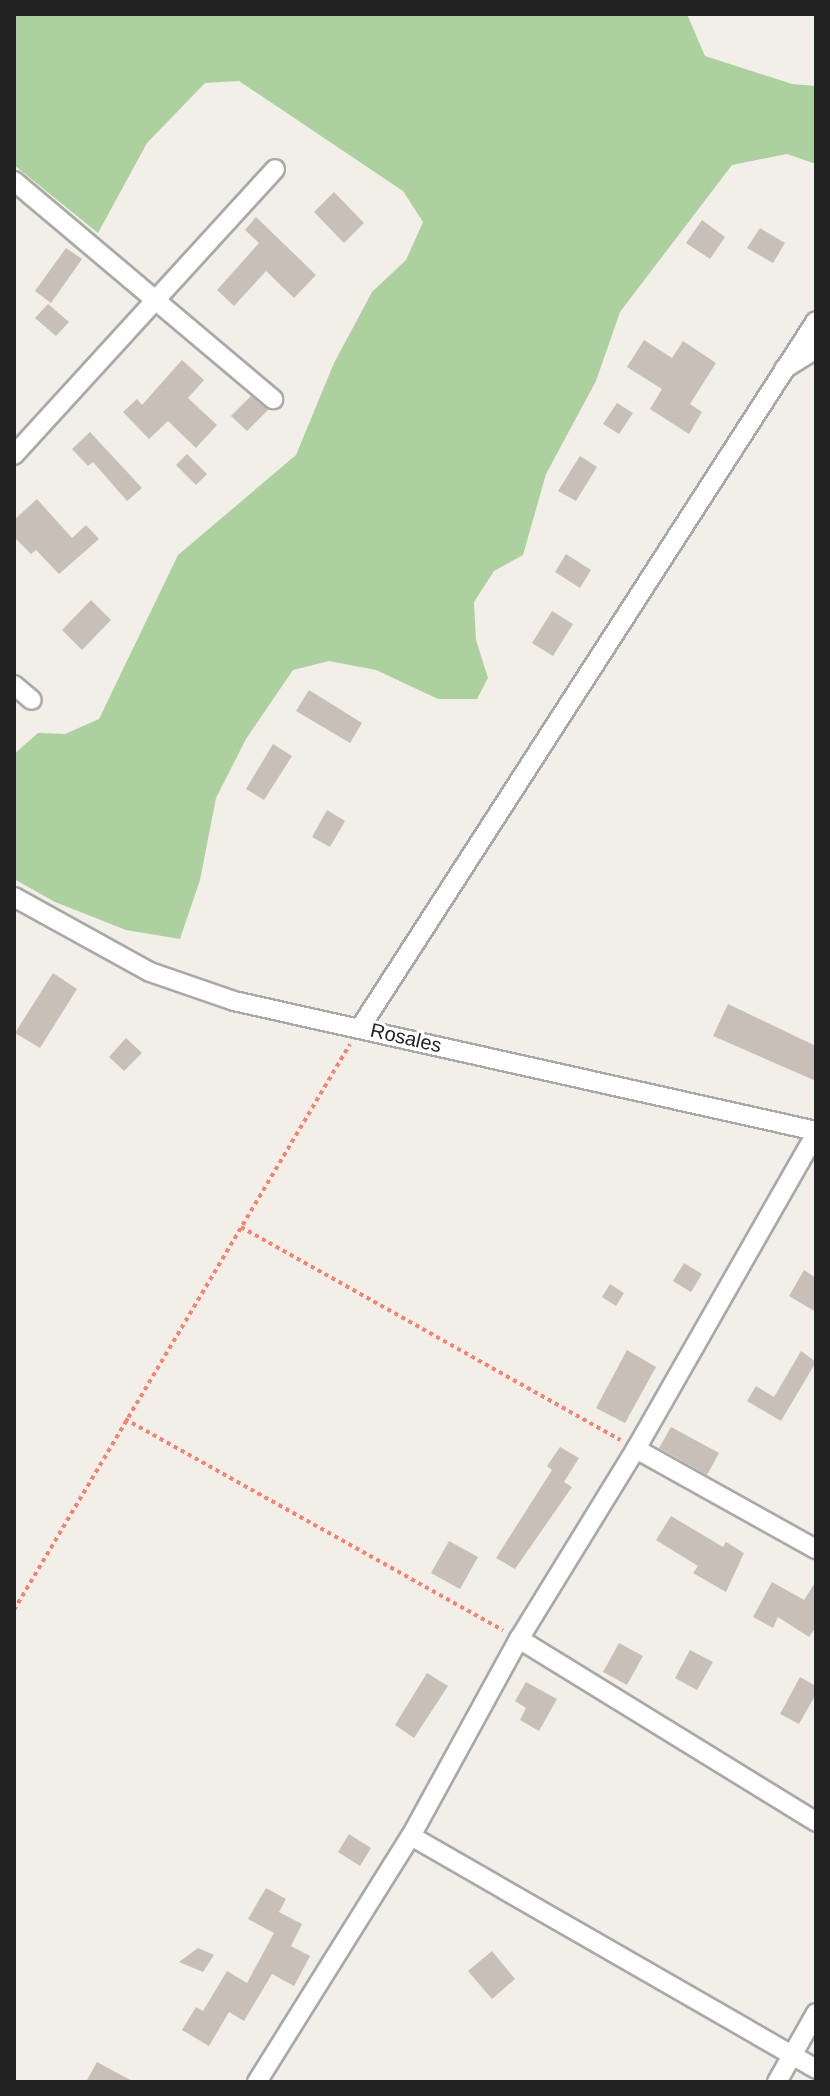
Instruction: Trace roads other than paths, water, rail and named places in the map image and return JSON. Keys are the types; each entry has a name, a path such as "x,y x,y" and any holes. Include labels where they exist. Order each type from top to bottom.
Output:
{"street":[{"path":"14,455 275,169"},
{"path":"14,181 158,298 273,399"},
{"path":"360,1028 778,373 816,321"},
{"path":"778,373 816,349"},
{"path":"14,685 32,700"},
{"name":"Rosales","path":"14,897 150,972 234,1001 816,1132"},
{"path":"257,2082 411,1836 519,1639 636,1449 816,1132"},
{"path":"636,1449 816,1549"},
{"path":"519,1639 816,1822"},
{"path":"411,1836 816,2069"},
{"path":"777,2082 816,2013"}]}
